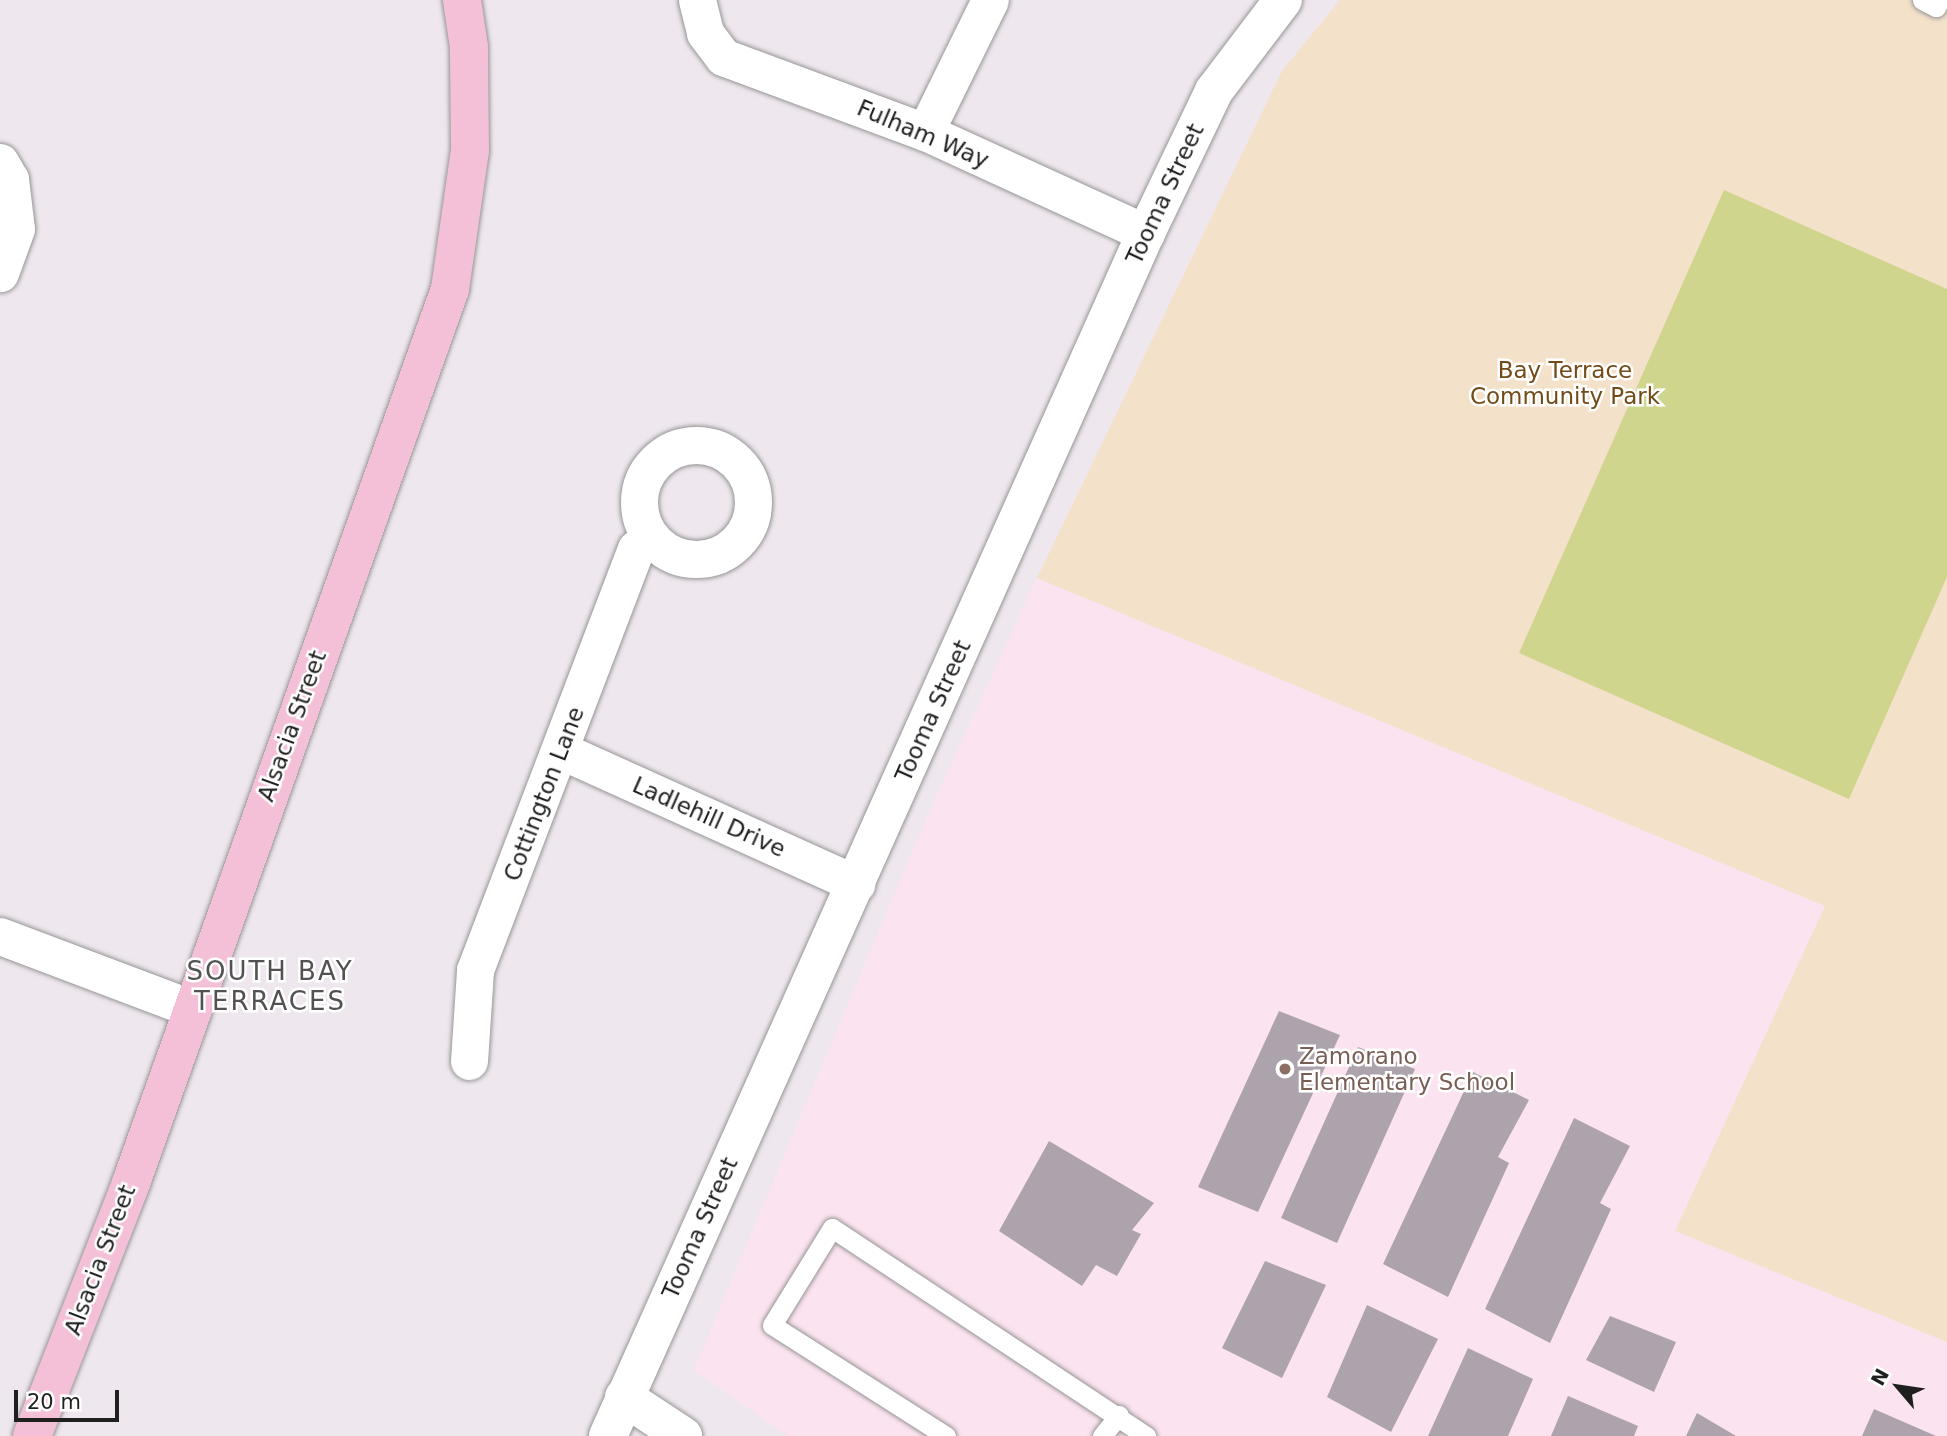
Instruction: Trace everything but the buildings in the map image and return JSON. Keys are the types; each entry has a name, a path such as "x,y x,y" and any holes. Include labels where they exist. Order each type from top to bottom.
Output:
{"main road":[{"name":"Alsacia Street","path":"32,1436 131,1183 450,289 470,151 469,47 462,0"}],"street":[{"path":"925,132 990,0"},
{"name":"Tooma Street","path":"608,1436 1146,233 1214,91 1283,0"},
{"name":"Fulham Way","path":"701,17 723,57 925,132 1146,233"},
{"path":"0,162 10,179 16,229 0,273"},
{"name":"Cottington Lane","path":"470,1061 475,970 562,751 636,549 651,538"},
{"name":"Ladlehill Drive","path":"562,751 856,884"},
{"path":"0,936 191,1009"},
{"path":"624,1396 683,1436"}],"lane":[{"path":"1922,0 1936,7 1940,0"},
{"path":"946,1436 772,1325 832,1228 1119,1415 1146,1436"},
{"path":"1102,1436 1119,1415"}],"shaded area":[{"name":"Zamorano Elementary School","path":"1037,578 1825,906 1675,1231 1947,1342 1947,1436 788,1436 694,1370 924,824"}],"green space":[{"name":"Bay Terrace Community Park","path":"1340,0 1947,0 1947,1342 1675,1231 1825,906 1037,578 1282,71"},
{"path":"1724,190 1947,289 1947,577 1849,799 1519,653"}],"place":[{"name":"Zamorano Elementary School","path":"1285,1069"}],"district":[{"name":"SOUTH BAY TERRACES","path":"270,987"}]}
